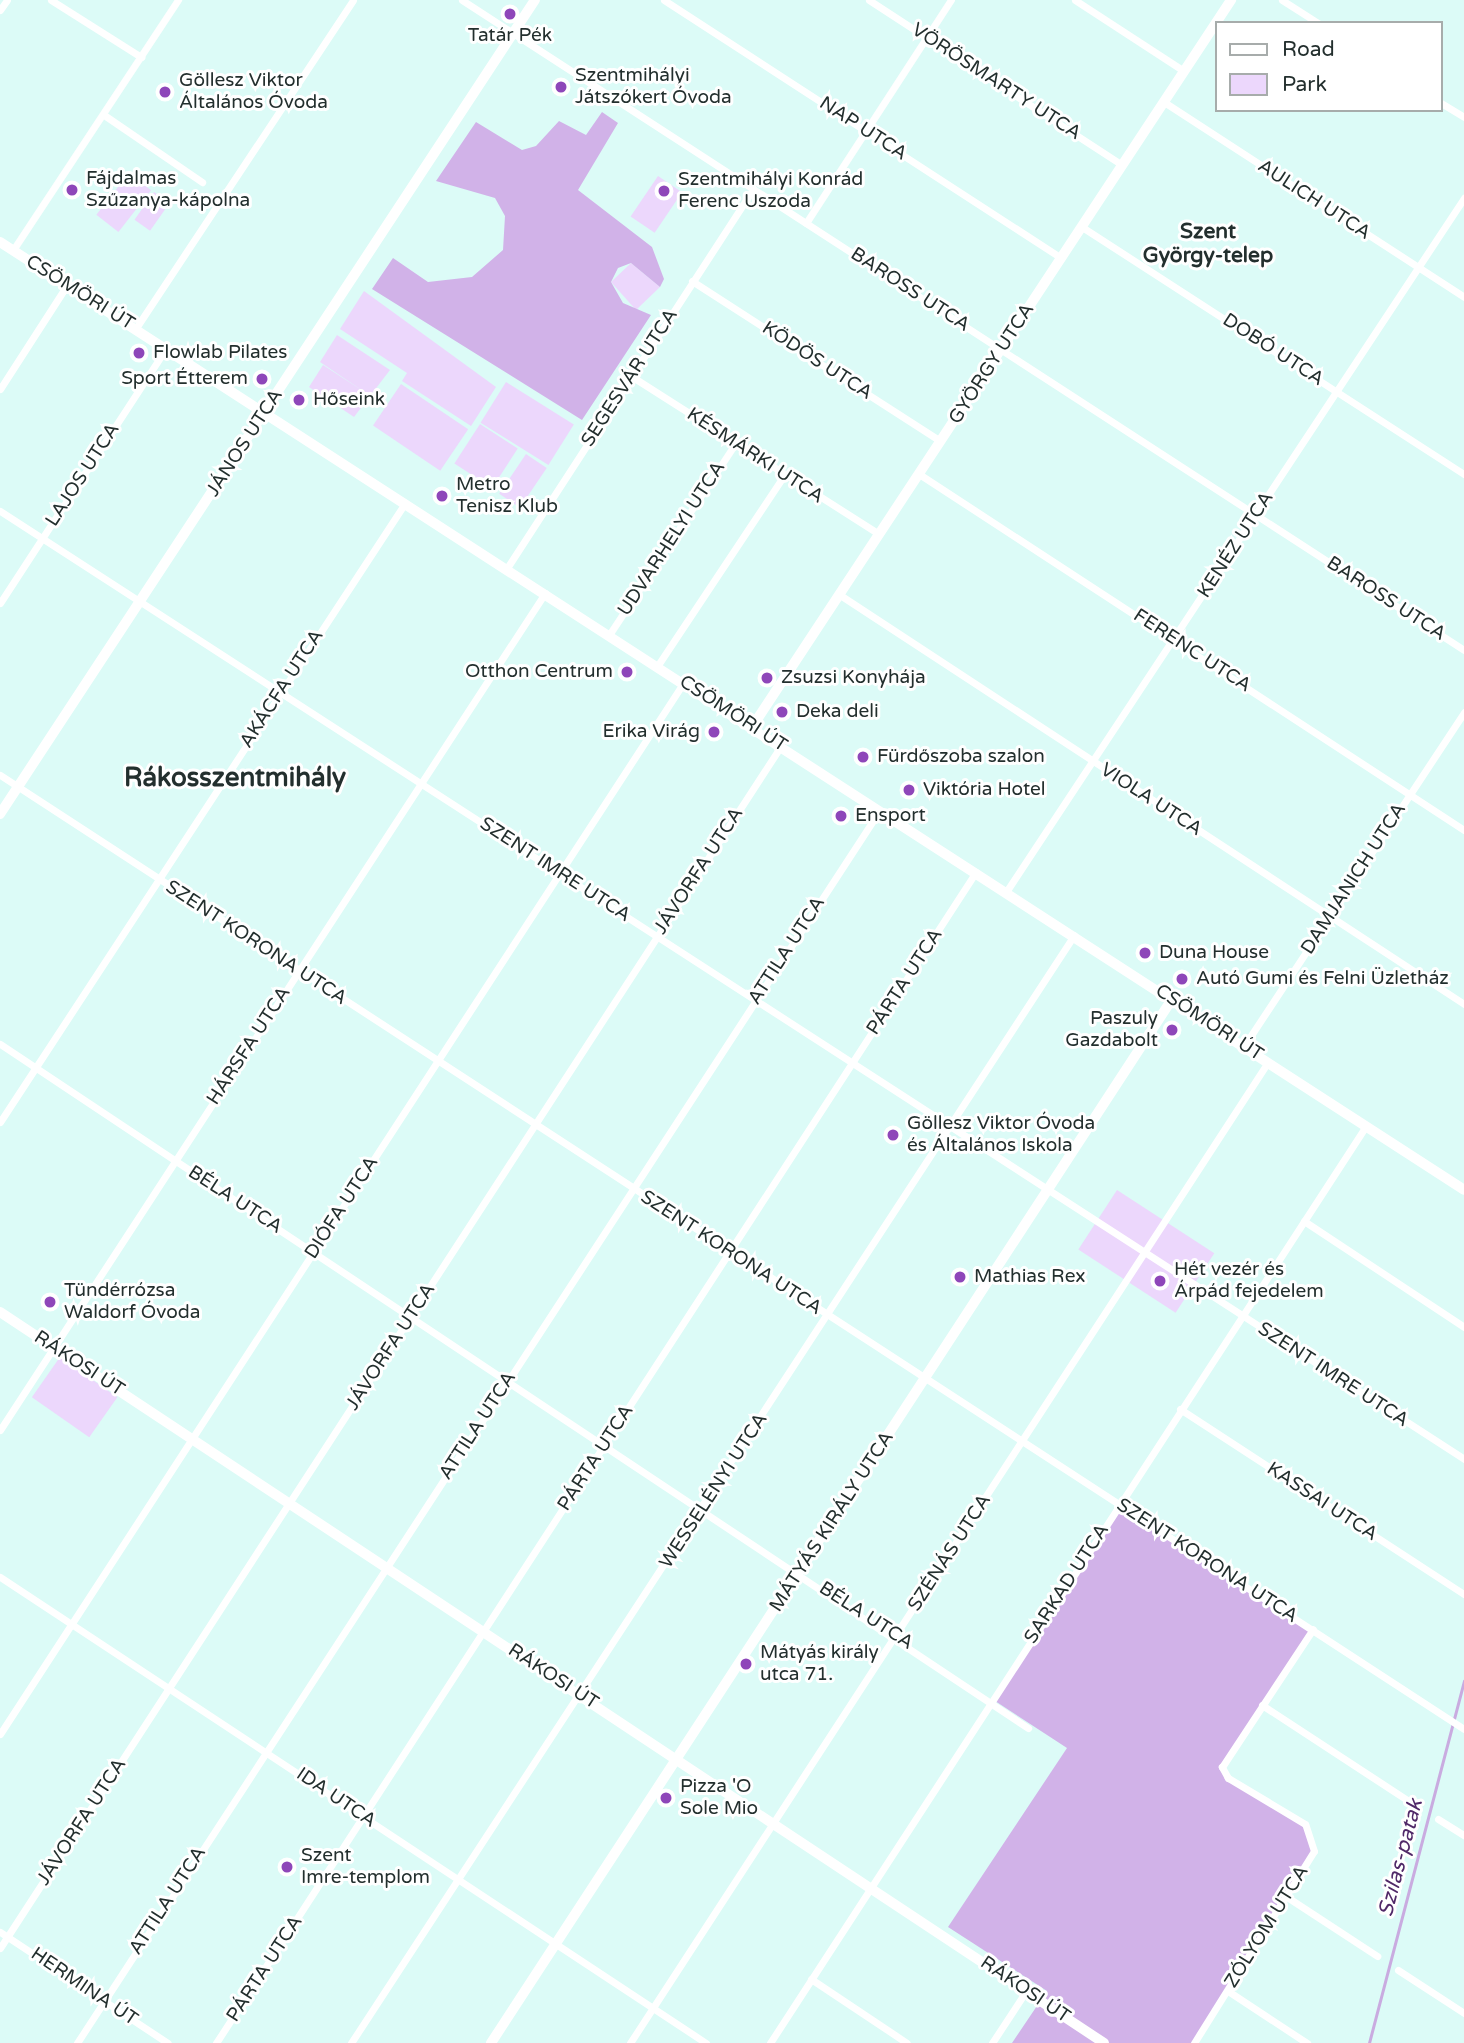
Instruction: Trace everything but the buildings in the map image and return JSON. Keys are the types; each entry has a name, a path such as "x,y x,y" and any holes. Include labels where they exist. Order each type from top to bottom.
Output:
{"street":[{"path":"0,10 7,0"},
{"path":"51,0 141,57"},
{"path":"13,250 178,0"},
{"path":"136,328 353,0"},
{"name":"BAROSS UTCA","path":"462,0 1464,650"},
{"name":"JÁNOS UTCA","path":"0,814 535,0"},
{"name":"NAP UTCA","path":"664,0 1062,258"},
{"name":"VÖRÖSMARTY UTCA","path":"869,0 1122,165"},
{"path":"806,223 951,0"},
{"path":"1074,0 1184,71"},
{"name":"GYÖRGY UTCA","path":"1217,21 1231,0"},
{"path":"1282,0 1315,21"},
{"name":"GYÖRGY UTCA","path":"752,727 1216,23"},
{"name":"AULICH UTCA","path":"1164,102 1464,297"},
{"path":"1443,104 1464,117"},
{"path":"104,115 202,182"},
{"name":"SEGESVÁR UTCA","path":"507,568 753,188"},
{"name":"KENÉZ UTCA","path":"1006,892 1464,198"},
{"name":"DOBÓ UTCA","path":"1082,227 1464,474"},
{"name":"CSÖMÖRI ÚT","path":"0,242 658,665 1464,1190"},
{"name":"KÖDÖS UTCA","path":"692,281 940,441"},
{"path":"0,389 67,285"},
{"name":"LAJOS UTCA","path":"0,603 166,348"},
{"name":"KÉSMÁRKI UTCA","path":"631,376 879,534"},
{"name":"UDVARHELYI UTCA","path":"609,635 735,444"},
{"name":"FERENC UTCA","path":"919,474 1464,830"},
{"path":"658,665 784,475"},
{"name":"AKÁCFA UTCA","path":"0,1122 405,503"},
{"name":"SZENT IMRE UTCA","path":"0,511 1464,1459"},
{"name":"HÁRSFA UTCA","path":"0,1430 545,593"},
{"name":"VIOLA UTCA","path":"840,595 1464,1004"},
{"name":"DIÓFA UTCA","path":"0,1734 684,682"},
{"name":"DAMJANICH UTCA","path":"1244,1046 1464,712"},
{"name":"JÁVORFA UTCA","path":"0,1948 4,1934 169,1688 782,746"},
{"name":"SZENT KORONA UTCA","path":"0,775 1462,1727"},
{"name":"ATTILA UTCA","path":"77,2043 880,810"},
{"name":"PÁRTA UTCA","path":"216,2043 976,872"},
{"name":"WESSELÉNYI UTCA","path":"351,2043 461,1881 1074,935"},
{"name":"MÁTYÁS KIRÁLY UTCA","path":"491,2043 1172,999"},
{"name":"BÉLA UTCA","path":"0,1044 410,1318 992,1699 998,1710 1028,1728"},
{"name":"SZÉNÁS UTCA","path":"630,2043 1268,1062"},
{"name":"SARKAD UTCA","path":"770,2043 1366,1126"},
{"path":"1304,1221 1464,1327"},
{"name":"RÁKOSI ÚT","path":"0,1312 1104,2043"},
{"name":"KASSAI UTCA","path":"1180,1409 1464,1594"},
{"name":"IDA UTCA","path":"0,1577 706,2043"},
{"name":"ZÓLYOM UTCA","path":"1194,2043 1314,1851 1312,1833 1222,1771 1313,1629"},
{"path":"1262,1705 1418,1807"},
{"path":"1438,1819 1464,1835"},
{"path":"1287,1897 1377,1956"},
{"name":"HERMINA ÚT","path":"4,1934 168,2043"},
{"path":"1398,1970 1464,2013"},
{"path":"811,1979 907,2043"},
{"path":"992,2043 1026,1991"},
{"path":"1227,1991 1307,2043"}],"green space":[{"path":"129,173 151,190 118,232 96,215"},
{"path":"658,176 682,192 655,233 631,217"},
{"path":"154,192 170,203 150,231 134,220"},
{"path":"631,263 660,287 636,310 611,282"},
{"path":"364,291 496,387 471,426 402,381 407,373 340,329"},
{"path":"337,335 390,370 354,417 309,387 323,365 366,393 320,362"},
{"path":"506,382 574,424 548,465 481,423"},
{"path":"401,384 468,429 440,471 373,425"},
{"path":"480,424 518,449 492,488 454,463"},
{"path":"526,454 547,468 520,508 499,494"},
{"path":"1117,1190 1214,1253 1176,1313 1078,1250"},
{"path":"60,1357 117,1397 89,1437 32,1397"}],"shaded area":[{"path":"602,112 618,123 578,190 652,247 664,279 660,287 631,263 618,268 611,282 623,303 651,315 582,420 372,289 393,258 428,282 472,277 503,250 505,216 495,198 436,181 476,122 522,150 536,146 559,121 586,135"},
{"path":"1119,1504 1313,1629 1222,1771 1309,1828 1315,1845 1194,2043 1012,2043 1047,1991 948,1927 1067,1748 992,1699"}],"waterway":[{"name":"Szilas-patak","path":"1369,2043 1464,1681"}],"place":[{"name":"Tatár Pék","path":"510,14"},
{"name":"Szentmihályi Játszókert Óvoda","path":"561,87"},
{"name":"Göllesz Viktor Általános Óvoda","path":"165,92"},
{"name":"Fájdalmas Szűzanya-kápolna","path":"72,190"},
{"name":"Szentmihályi Konrád Ferenc Uszoda","path":"664,191"},
{"name":"Flowlab Pilates","path":"139,353"},
{"name":"Sport Étterem","path":"262,379"},
{"name":"Hőseink","path":"299,400"},
{"name":"Metro Tenisz Klub","path":"442,496"},
{"name":"Otthon Centrum","path":"627,672"},
{"name":"Zsuzsi Konyhája","path":"767,678"},
{"name":"Deka deli","path":"782,712"},
{"name":"Erika Virág","path":"714,732"},
{"name":"Fürdőszoba szalon","path":"863,757"},
{"name":"Viktória Hotel","path":"909,790"},
{"name":"Ensport","path":"841,816"},
{"name":"Duna House","path":"1145,953"},
{"name":"Autó Gumi és Felni Üzletház","path":"1182,979"},
{"name":"Paszuly Gazdabolt","path":"1172,1030"},
{"name":"Göllesz Viktor Óvoda és Általános Iskola","path":"893,1135"},
{"name":"Mathias Rex","path":"960,1277"},
{"name":"Hét vezér és Árpád fejedelem","path":"1160,1281"},
{"name":"Tündérrózsa Waldorf Óvoda","path":"50,1302"},
{"name":"Mátyás király utca 71.","path":"746,1664"},
{"name":"Pizza 'O Sole Mio","path":"666,1798"},
{"name":"Szent Imre-templom","path":"287,1867"}],"district":[{"name":"Szent György-telep","path":"1208,244"},
{"name":"Rákosszentmihály","path":"235,778"}]}
